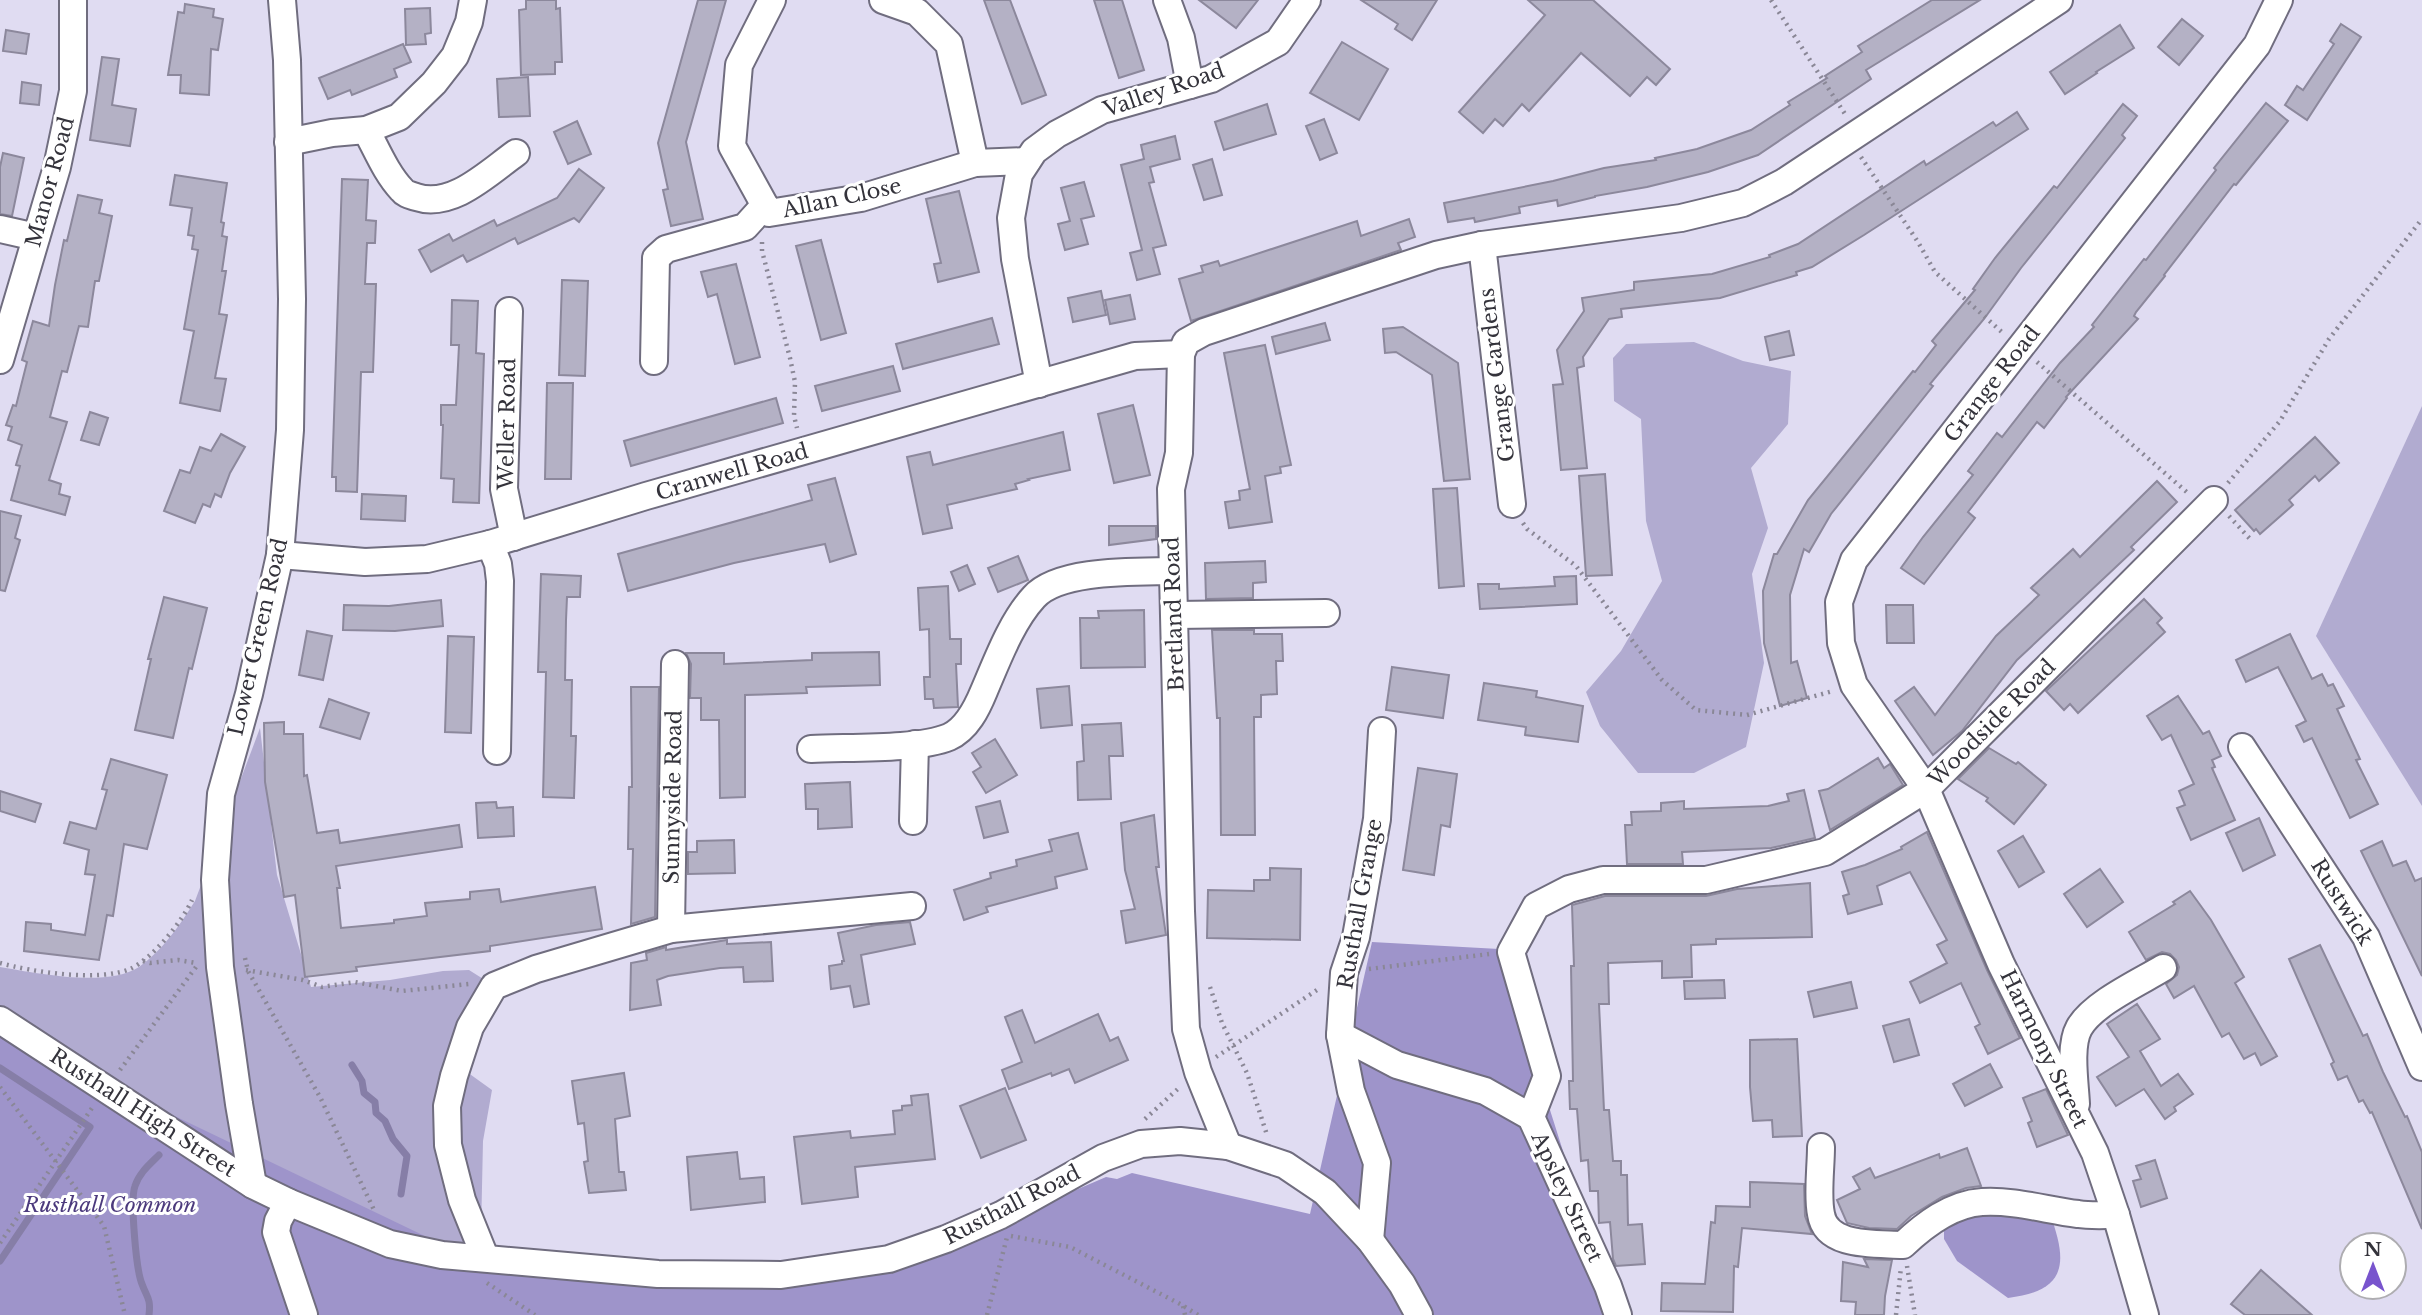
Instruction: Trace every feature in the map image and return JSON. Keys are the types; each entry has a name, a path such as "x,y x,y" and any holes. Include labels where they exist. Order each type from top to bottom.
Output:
{"street":[{"name":"Manor Road","path":"0,360 57,167 73,92 73,0"},
{"name":"Lower Green Road","path":"253,1185 220,967 215,880 221,794 249,694 280,555 290,430 292,299 287,60 282,0"},
{"path":"288,142 332,133 366,130 400,117 434,83 454,56 469,22 472,0"},
{"name":"Allan Close","path":"772,0 739,65 733,146 768,213 861,198 975,163 1027,161"},
{"path":"883,0 917,12 949,44 975,163"},
{"path":"1167,0 1181,38 1190,85"},
{"name":"Valley Road","path":"1039,384 1015,259 1011,218 1019,174 1027,161 1034,151 1057,134 1102,110 1210,79 1278,42 1307,0"},
{"path":"1181,354 1186,342 1204,332 1436,255 1482,245 1681,218 1743,203 1784,182 2059,0"},
{"name":"Grange Road","path":"1931,801 1854,685 1841,643 1839,602 1854,560 2257,45 2279,0"},
{"path":"366,130 403,193 425,200 445,199 516,153"},
{"path":"654,362 656,258 666,249 746,228 764,206"},
{"path":"0,229 37,237"},
{"name":"Grange Gardens","path":"1482,245 1512,504"},
{"name":"Weller Road","path":"497,751 498,564 502,540 509,311"},
{"name":"Cranwell Road","path":"280,555 365,562 427,559 502,540 1135,356 1181,354"},
{"name":"Bretland Road","path":"1181,354 1179,453 1171,489 1180,898 1186,1029 1198,1072 1228,1146"},
{"name":"Woodside Road","path":"1531,1117 1547,1076 1511,952 1536,906 1569,889 1603,880 1706,880 1825,852 1931,801 2214,500"},
{"path":"811,749 915,744 951,736 974,715 1014,626 1034,596 1063,579 1115,573 1172,571"},
{"path":"1175,615 1326,613"},
{"name":"Sunnyside Road","path":"671,929 675,664"},
{"name":"Rusthall Grange","path":"1370,1240 1377,1163 1351,1091 1340,1035 1344,973 1356,937 1377,818 1382,731"},
{"path":"913,821 915,744"},
{"name":"Rustwick","path":"2242,747 2366,937 2422,1067"},
{"name":"Harmony Street","path":"1931,801 2001,964 2095,1153 2145,1315"},
{"path":"485,1257 462,1200 448,1145 447,1107 470,1027 494,986 536,969 671,929 912,906"},
{"path":"2077,1116 2074,1066 2078,1029 2087,1017 2104,1004 2163,968"},
{"name":"Rusthall High Street","path":"0,1020 253,1185 288,1202"},
{"name":"Apsley Street","path":"1340,1035 1397,1065 1485,1091 1531,1117 1608,1286 1618,1315"},
{"name":"Rusthall Road","path":"288,1202 390,1244 442,1255 658,1275 781,1275 889,1259 946,1239 1017,1206 1103,1158 1141,1143 1180,1141 1228,1146 1285,1165 1325,1192 1370,1240 1402,1284 1419,1315"},
{"path":"1821,1147 1821,1216 1833,1235 1850,1241 1903,1245 1918,1230 1942,1214 1980,1202 2024,1204 2081,1215 2116,1214"},
{"path":"288,1202 278,1221 276,1232 304,1315"}],"path":[{"path":"1771,0 1857,134 1860,156 1935,272 2188,494 2214,500 2251,540"},
{"path":"764,206 762,251 790,358 795,382 794,416 804,451"},
{"path":"2214,500 2280,421 2329,339 2422,219"},
{"path":"1512,504 1527,530 1576,566 1662,680 1696,710 1747,715 1854,685"},
{"path":"0,963 43,970 101,974 132,968 142,961 186,914 197,887 215,880"},
{"path":"245,957 248,971 320,1097 390,1244"},
{"path":"0,1243 105,1089 198,963 177,960 142,961"},
{"path":"220,967 303,981 322,987 355,982 402,991 478,983 494,986"},
{"path":"1209,985 1222,1023 1247,1073 1276,1162"},
{"path":"1138,1125 1198,1072"},
{"path":"0,1087 104,1226 125,1315"},
{"path":"987,1315 1017,1206"},
{"path":"1007,1236 1070,1247 1198,1315"},
{"path":"1896,1315 1903,1245"},
{"path":"1903,1245 1915,1315"},
{"path":"1182,1305 1185,1315"}],"shaded area":[{"path":"1694,342 1743,361 1791,371 1788,424 1751,468 1768,528 1752,574 1764,663 1746,747 1694,773 1638,773 1600,726 1586,692 1621,651 1662,581 1646,521 1641,419 1614,401 1613,358 1626,344"},
{"path":"2422,406 2422,806 2316,636"},
{"path":"260,728 277,875 311,987 469,970 488,982 460,1067 492,1090 483,1141 481,1233 488,1254 426,1242 221,1148 0,1009 0,967 71,977 109,977 139,967 163,945 195,901"}],"green space":[{"name":"Rusthall Common","path":"1372,942 1499,949 1615,1315 0,1315 0,1021 58,1060 485,1265 892,1269 1106,1177 1117,1179 1132,1173 1310,1214"},
{"path":"1981,1204 2050,1214 2056,1231 2060,1260 2058,1272 2052,1281 2042,1289 2008,1298 1957,1261 1944,1239 1944,1225"}],"building":[{"path":"526,0 556,0 556,9 560,8 562,62 555,62 555,74 521,75 519,10 526,9"},
{"path":"698,0 726,0 686,142 703,219 671,226 663,190 668,189 658,143"},
{"path":"984,0 1010,0 1046,95 1022,104"},
{"path":"1094,0 1122,0 1144,70 1119,78"},
{"path":"1199,0 1258,0 1236,28"},
{"path":"1361,0 1437,0 1412,40 1395,29 1398,24"},
{"path":"1528,0 1593,0 1670,69 1656,85 1647,77 1630,96 1581,53 1529,111 1522,104 1503,126 1495,119 1483,133 1459,112 1545,15"},
{"path":"1932,0 1980,0 1866,70 1871,79 1758,155 1708,172 1647,187 1558,206 1557,200 1519,207 1520,213 1475,222 1474,218 1448,222 1444,203 1604,168 1656,160 1655,158 1697,149 1751,130 1862,52 1858,46"},
{"path":"185,4 214,9 213,17 223,19 218,50 211,49 209,95 180,93 181,75 168,75 178,12 184,13"},
{"path":"430,8 431,33 425,34 426,44 406,45 405,9"},
{"path":"2182,19 2203,36 2179,65 2158,47"},
{"path":"2341,24 2361,37 2307,120 2285,105 2297,86 2303,90 2334,44 2330,41"},
{"path":"2120,25 2134,48 2065,94 2050,72"},
{"path":"6,30 29,34 26,54 3,51"},
{"path":"1342,42 1388,69 1359,120 1310,93"},
{"path":"403,44 411,62 394,69 397,77 352,95 350,90 328,99 319,78"},
{"path":"102,57 119,59 112,105 136,109 130,146 90,140"},
{"path":"528,77 530,116 499,117 497,79"},
{"path":"22,82 41,85 39,105 20,103"},
{"path":"2266,103 2288,121 2236,185 2234,184 2164,275 2136,312 2134,316 2138,319 2066,397 2044,428 2037,422 1968,512 1975,518 1924,584 1901,568 1973,475 1968,471 1997,433 2002,437 2060,363 2094,327 2092,325 2144,259 2146,260"},
{"path":"1267,104 1276,134 1224,150 1215,122"},
{"path":"2123,104 2137,116 2122,135 2125,138 1930,384 1933,386 1831,514 1809,552 1804,549 1790,595 1791,663 1797,661 1807,698 1780,706 1764,643 1763,591 1774,554 1777,554 1808,500 1936,345 1932,341 1975,290 1973,289 1995,258 2054,186 2057,188"},
{"path":"2017,112 2028,129 1864,235 1812,267 1796,272 1797,275 1720,298 1621,309 1622,317 1609,319 1583,357 1584,366 1577,368 1587,468 1561,470 1553,385 1563,384 1557,350 1584,311 1582,298 1634,290 1634,282 1712,274 1770,257 1769,255 1798,244 1924,161 1926,165 1993,122 1996,126"},
{"path":"1324,119 1337,153 1320,160 1306,126"},
{"path":"577,121 591,154 568,164 554,132"},
{"path":"1175,136 1180,159 1150,167 1154,182 1149,183 1166,245 1153,248 1160,274 1137,280 1130,253 1142,250 1121,165 1144,159 1141,145"},
{"path":"3,153 24,158 12,216 0,214 0,167"},
{"path":"1212,159 1222,195 1204,200 1193,165"},
{"path":"579,169 604,188 579,222 574,218 518,244 515,238 467,262 463,255 431,272 419,250 449,234 453,241 494,220 497,226 557,198"},
{"path":"175,175 227,183 221,222 224,223 222,236 227,237 222,271 226,271 219,314 227,315 215,378 226,379 220,411 180,403 194,331 184,329 198,250 192,249 194,236 188,235 192,208 170,205"},
{"path":"342,179 368,180 366,220 376,221 375,243 367,243 365,284 376,284 373,372 361,372 357,492 336,491 336,477 332,477"},
{"path":"1084,182 1094,216 1081,219 1088,244 1065,250 1058,224 1070,221 1061,188"},
{"path":"959,191 979,272 938,282 934,264 941,263 926,199"},
{"path":"78,195 102,200 99,213 112,216 99,281 95,281 88,327 79,326 67,372 62,371 50,417 67,422 49,480 61,484 59,494 70,497 65,515 11,500 20,466 16,465 22,445 8,440 12,427 6,425 13,405 16,406 27,362 22,360 33,321 49,326 64,240 67,241"},
{"path":"1409,219 1415,237 1398,243 1401,250 1191,321 1179,279 1203,272 1201,266 1218,261 1220,266 1357,221 1361,236"},
{"path":"821,240 846,333 821,340 796,246"},
{"path":"736,264 760,357 735,364 717,294 708,297 701,272"},
{"path":"562,280 588,281 585,376 559,375"},
{"path":"1101,291 1106,315 1073,322 1068,298"},
{"path":"1130,295 1135,319 1110,324 1105,300"},
{"path":"452,300 478,301 476,353 484,354 479,503 453,502 454,479 441,478 441,405 456,405 459,345 451,345"},
{"path":"992,318 999,344 903,369 896,344"},
{"path":"1325,323 1330,340 1276,354 1272,337"},
{"path":"1403,327 1458,363 1470,479 1444,481 1432,375 1396,352 1385,353 1383,329"},
{"path":"1789,331 1794,355 1770,360 1765,337"},
{"path":"1265,345 1291,465 1280,467 1281,473 1265,476 1272,522 1229,528 1225,502 1240,500 1239,491 1250,489 1224,353"},
{"path":"893,366 900,391 822,411 815,386"},
{"path":"547,383 573,383 571,479 545,479"},
{"path":"776,398 783,423 631,466 624,441"},
{"path":"1133,405 1150,475 1114,483 1098,414"},
{"path":"90,412 108,418 99,445 81,440"},
{"path":"1063,432 1070,470 1028,479 1015,484 1017,489 947,505 952,528 923,534 907,457 930,452 933,465"},
{"path":"221,434 245,447 230,473 221,497 215,494 210,507 203,504 195,523 164,511 180,470 190,473 200,447 211,451"},
{"path":"2315,437 2339,463 2319,481 2315,476 2289,500 2293,505 2260,534 2256,529 2254,531 2235,510"},
{"path":"1605,474 1612,575 1586,576 1579,476"},
{"path":"835,478 856,554 830,562 825,544 734,563 628,591 618,554 812,500 808,485"},
{"path":"2157,481 2177,502 2131,547 2134,550 2017,660 1962,731 1933,755 1895,701 1914,687 1935,715 1996,636 2039,595 2031,588 2073,549 2080,557"},
{"path":"1457,488 1464,586 1439,588 1433,489"},
{"path":"362,494 406,496 405,521 361,519"},
{"path":"0,511 21,516 15,538 20,540 5,591 0,590"},
{"path":"1109,526 1156,526 1156,539 1109,545"},
{"path":"1018,556 1028,580 998,592 988,568"},
{"path":"1265,561 1266,582 1253,583 1253,598 1206,599 1205,563"},
{"path":"967,565 975,584 959,591 951,572"},
{"path":"541,574 581,576 580,597 567,597 566,620 565,680 572,680 571,736 576,736 574,798 543,797 546,672 538,672"},
{"path":"1576,576 1577,604 1480,609 1478,584 1499,584 1499,589 1555,586 1554,577"},
{"path":"948,586 950,639 961,639 961,664 956,664 958,707 934,708 933,699 925,699 924,677 930,677 929,629 920,630 918,588"},
{"path":"164,597 207,608 192,669 189,668 173,738 135,730 151,659 148,659"},
{"path":"2144,599 2162,618 2157,623 2165,632 2078,713 2070,704 2064,710 2046,691"},
{"path":"441,600 443,626 395,631 343,630 344,605 389,606"},
{"path":"1886,605 1913,605 1914,643 1887,643"},
{"path":"1144,610 1145,667 1081,668 1080,618 1099,618 1098,611"},
{"path":"1212,630 1254,630 1254,634 1282,634 1283,661 1276,661 1277,694 1261,695 1261,717 1254,717 1255,835 1221,835 1220,718 1217,718"},
{"path":"307,631 332,636 323,680 299,675"},
{"path":"2290,634 2312,679 2322,674 2328,686 2333,684 2344,706 2337,709 2360,759 2356,760 2378,804 2350,818 2312,738 2304,742 2296,726 2306,721 2278,667 2246,682 2236,660"},
{"path":"448,636 474,637 471,733 445,732"},
{"path":"879,652 880,685 806,687 807,693 745,695 745,797 720,798 719,720 701,720 701,698 690,698 691,664 686,653 724,653 724,664 812,660 812,653"},
{"path":"1392,667 1449,675 1443,718 1386,710"},
{"path":"1484,683 1537,691 1536,697 1583,706 1578,742 1525,735 1526,727 1478,720"},
{"path":"1069,686 1072,725 1041,728 1037,689"},
{"path":"631,687 659,687 655,917 631,924 633,849 628,849 629,787 632,787"},
{"path":"2178,696 2203,734 2209,731 2221,756 2212,760 2215,767 2212,768 2235,820 2191,840 2177,808 2185,805 2179,791 2194,784 2171,735 2162,740 2147,716"},
{"path":"329,699 369,713 360,739 320,727"},
{"path":"284,722 284,734 303,734 304,776 307,775 317,833 338,830 340,843 459,825 462,847 336,866 340,888 337,888 341,928 394,923 394,920 427,916 425,903 470,899 470,892 499,889 501,902 595,887 602,929 490,946 490,951 356,967 357,971 305,977 295,895 284,897 265,782 264,723"},
{"path":"1121,723 1123,756 1109,756 1111,799 1078,800 1077,762 1084,761 1082,725"},
{"path":"995,739 1017,775 986,793 973,772 981,767 972,753"},
{"path":"1989,748 2016,764 2018,762 2046,785 2014,824 1986,801 1988,798 1958,779"},
{"path":"1878,758 1884,768 1890,764 1903,785 1830,830 1819,791 1828,789"},
{"path":"111,759 167,775 147,849 124,844 113,916 107,915 99,960 24,951 26,922 51,924 51,930 85,935 95,875 85,874 89,850 64,843 70,822 96,829 107,790 102,789"},
{"path":"1418,768 1457,774 1450,827 1441,825 1434,875 1403,870"},
{"path":"850,782 852,827 818,829 818,809 806,809 805,784"},
{"path":"1804,790 1815,838 1771,848 1682,852 1683,864 1627,864 1625,825 1632,825 1631,812 1661,811 1661,803 1684,801 1684,809 1768,806 1789,801 1787,794"},
{"path":"0,791 41,804 35,822 0,811"},
{"path":"1000,801 1008,832 984,838 976,807"},
{"path":"496,802 497,808 513,807 514,836 478,838 476,803"},
{"path":"1154,815 1159,867 1156,867 1166,935 1126,943 1121,911 1135,909 1125,870 1121,823"},
{"path":"2259,818 2275,855 2243,871 2226,833"},
{"path":"1927,832 2020,1038 1988,1054 1975,1027 1980,1024 1961,983 1920,1003 1910,982 1947,963 1937,945 1947,940 1910,872 1877,886 1882,904 1848,914 1843,896 1849,894 1842,872 1902,849 1901,847"},
{"path":"1078,833 1087,869 1055,877 1057,888 986,907 988,912 964,920 954,890 991,878 990,873 1017,866 1016,860 1052,851 1049,840"},
{"path":"2023,836 2044,872 2019,887 1998,851"},
{"path":"734,840 735,873 688,874 688,852 697,852 697,841"},
{"path":"2382,841 2393,866 2406,861 2415,881 2422,878 2422,976 2361,851"},
{"path":"1270,868 1301,869 1300,940 1207,938 1208,890 1254,891 1254,880 1270,880"},
{"path":"2100,869 2123,902 2087,927 2064,894"},
{"path":"1810,883 1812,937 1716,939 1716,944 1691,945 1692,977 1662,978 1662,961 1608,963 1609,1004 1599,1004 1604,1110 1609,1110 1613,1161 1621,1161 1621,1175 1627,1175 1628,1225 1642,1224 1645,1264 1616,1266 1610,1222 1599,1223 1598,1191 1590,1191 1588,1160 1581,1161 1577,1109 1570,1109 1569,1081 1573,1081 1572,905 1605,896 1706,896 1737,889"},
{"path":"2190,891 2211,920 2244,977 2235,983 2277,1056 2261,1065 2255,1053 2244,1059 2229,1033 2222,1037 2194,986 2174,998 2166,984 2177,975 2179,967 2176,960 2170,954 2162,952 2146,960 2129,932 2175,904 2173,902"},
{"path":"910,922 915,944 861,955 869,1004 854,1007 850,986 831,989 829,966 842,964 844,961 838,933 876,925"},
{"path":"727,940 727,944 771,942 773,981 744,982 743,967 668,976 657,980 661,1005 630,1010 631,963 647,960 646,953 666,947 666,950"},
{"path":"2320,945 2363,1036 2367,1034 2422,1152 2422,1229 2372,1112 2370,1113 2363,1100 2359,1102 2347,1076 2338,1080 2331,1064 2334,1062 2289,959"},
{"path":"1724,980 1725,998 1685,999 1684,981"},
{"path":"1851,982 1857,1008 1814,1017 1808,992"},
{"path":"2137,1004 2160,1039 2140,1051 2161,1086 2178,1074 2193,1094 2174,1107 2176,1111 2165,1119 2144,1089 2116,1106 2097,1077 2129,1057 2107,1024"},
{"path":"1022,1010 1035,1043 1098,1014 1110,1041 1118,1037 1128,1060 1075,1083 1069,1069 1009,1089 1002,1070 1022,1062 1005,1017"},
{"path":"1909,1019 1919,1055 1894,1062 1883,1026"},
{"path":"1797,1039 1802,1136 1773,1137 1772,1120 1753,1121 1750,1040"},
{"path":"1990,1064 2002,1087 1965,1106 1953,1084"},
{"path":"624,1073 630,1116 615,1119 619,1172 624,1172 626,1190 589,1193 584,1162 588,1161 584,1123 578,1124 572,1081"},
{"path":"1005,1088 1026,1140 981,1158 960,1106"},
{"path":"2046,1089 2068,1135 2037,1147 2028,1123 2032,1121 2023,1098"},
{"path":"928,1094 935,1159 855,1167 858,1197 802,1204 794,1137 850,1131 851,1138 895,1134 893,1111 912,1105 911,1096"},
{"path":"1967,1148 1981,1186 1966,1188 1942,1197 1911,1216 1897,1229 1869,1228 1847,1223 1837,1200 1860,1189 1853,1177 1870,1168 1875,1178 1939,1154 1940,1158"},
{"path":"737,1152 740,1179 764,1177 765,1202 691,1210 687,1157"},
{"path":"2155,1160 2167,1198 2141,1207 2133,1181 2141,1179 2136,1166"},
{"path":"1750,1182 1804,1184 1805,1216 1812,1234 1742,1228 1738,1267 1734,1266 1733,1312 1661,1311 1662,1283 1705,1284 1711,1222 1715,1223 1716,1206 1750,1207"},
{"path":"1864,1259 1892,1260 1884,1315 1855,1315 1856,1302 1841,1301 1843,1262 1868,1267"},
{"path":"2261,1270 2312,1315 2245,1315 2231,1304"}],"waterway":[{"path":"352,1065 362,1081 364,1093 375,1102 376,1113 385,1121 393,1139 407,1156 401,1194"},
{"path":"0,1068 90,1127 0,1261"},
{"path":"149,1315 149,1301 142,1284 136,1250 134,1193 139,1177 159,1155"}]}
